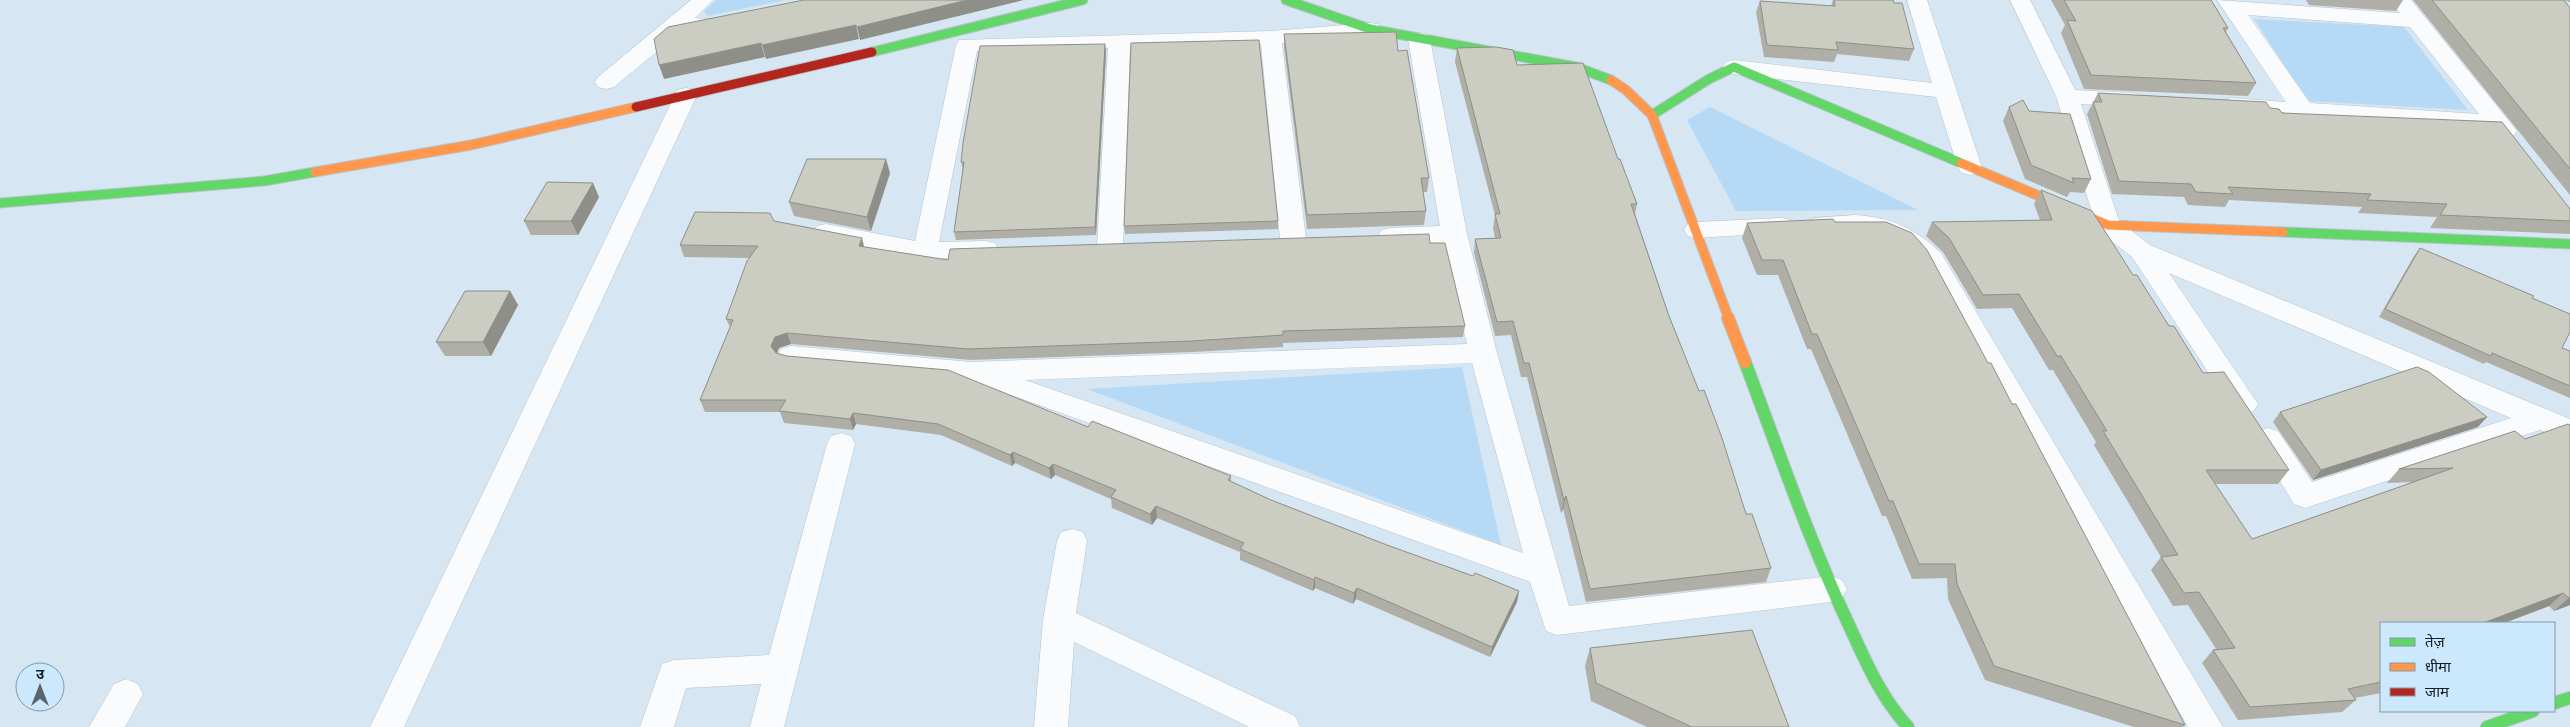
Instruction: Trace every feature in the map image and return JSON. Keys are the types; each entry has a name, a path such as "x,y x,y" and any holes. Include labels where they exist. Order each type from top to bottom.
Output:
{"street":[{"path":"606,82 670,30 703,0"},
{"path":"0,203 264,181 471,145 686,95 968,37 1083,0"},
{"path":"1286,0 1370,29 1576,67 1603,74 1638,98 1652,115 1831,589 1876,684 1897,716 1908,727"},
{"path":"1917,0 1970,168"},
{"path":"2020,0 2067,96 2108,225"},
{"path":"2400,0 2517,146"},
{"path":"2229,3 2418,21"},
{"path":"2229,3 2302,108"},
{"path":"670,30 726,19"},
{"path":"968,37 1118,42 1272,37 1370,29"},
{"path":"925,251 968,37"},
{"path":"1272,37 1293,239"},
{"path":"1419,39 1454,234 1483,353 1546,574 1557,621 1831,589"},
{"path":"1110,246 1118,42"},
{"path":"1652,115 1734,67 1946,90"},
{"path":"1734,67 2108,225 2141,251 2570,431"},
{"path":"387,727 686,95"},
{"path":"2067,96 2155,101"},
{"path":"2214,104 2302,108 2499,122"},
{"path":"1696,230 1861,222 1898,231 1916,241 1932,259 2206,727"},
{"path":"2108,225 2570,244"},
{"path":"806,228 925,251 1013,249"},
{"path":"1369,236 1454,234"},
{"path":"2141,251 2305,496 2540,419"},
{"path":"791,356 971,372 1483,353"},
{"path":"971,372 1546,574"},
{"path":"767,727 841,444"},
{"path":"1051,727 1059,620 1072,541"},
{"path":"1059,620 1283,727"},
{"path":"658,727 674,674 782,669"},
{"path":"106,727 126,694"},
{"path":"2555,703 2570,698"},
{"path":"2487,727 2530,712"}],"shaded area":[{"path":"716,0 786,0 707,16 704,11"},
{"path":"2254,19 2404,27 2468,110 2307,101"},
{"path":"1710,107 1918,210 1736,211 1687,120"},
{"path":"1462,367 1501,545 1087,389"}],"building":[{"path":"804,0 967,0 857,27 856,25 762,45 761,43 659,65 654,39 668,27"},
{"path":"1834,0 1893,0 1894,3 1902,3 1914,49 1836,42 1838,50 1767,45 1760,1 1835,6"},
{"path":"2064,0 2211,0 2228,28 2223,28 2256,83 2091,75 2067,20 2076,21"},
{"path":"2432,0 2564,0 2570,8 2570,169"},
{"path":"1396,32 1398,51 1407,50 1429,178 1421,178 1426,211 1307,215 1284,34"},
{"path":"1259,40 1278,221 1124,226 1131,43"},
{"path":"1105,44 1095,227 954,232 964,162 961,162 963,143 980,46"},
{"path":"1496,47 1513,50 1517,65 1583,63 1618,159 1620,159 1637,204 1631,204 1669,316 1699,391 1704,390 1722,438 1746,514 1752,514 1771,568 1590,589 1566,496 1564,500 1529,363 1524,363 1513,321 1497,322 1475,239 1501,238 1495,214 1500,214 1457,48"},
{"path":"2098,93 2266,102 2270,108 2279,109 2282,113 2502,122 2570,209 2570,221 2440,215 2447,204 2367,200 2371,194 2228,187 2233,194 2196,192 2191,184 2119,181 2093,102 2102,102"},
{"path":"2023,100 2029,111 2070,114 2091,179 2072,178 2074,183 2031,165 2009,107"},
{"path":"807,159 886,159 867,217 789,202"},
{"path":"547,182 593,183 571,221 524,221"},
{"path":"2041,190 2092,211 2133,275 2137,275 2169,326 2174,326 2203,373 2224,372 2289,470 2206,470 2252,539 2453,468 2399,469 2515,431 2525,439 2568,424 2570,425 2570,597 2563,593 2486,622 2380,622 2380,682 2348,689 2356,700 2250,707 2213,650 2235,648 2199,592 2184,593 2161,557 2178,555 2103,431 2107,431 2061,356 2057,356 2019,294 1983,295 1949,238 1932,222 2052,220"},
{"path":"695,212 770,213 774,221 862,238 859,246 948,260 950,249 1429,234 1430,243 1445,243 1465,326 1283,331 1283,335 1192,341 968,349 787,333 775,337 771,346 776,353 787,356 948,370 1088,427 1092,421 1231,476 1228,480 1271,500 1387,545 1473,576 1475,573 1519,591 1492,647 1357,588 1354,593 1315,577 1314,580 1240,549 1244,543 1156,506 1150,514 1111,497 1116,490 1053,464 1049,468 1013,452 1010,455 938,424 853,413 850,419 779,411 786,400 700,400 733,320 726,319 747,261 758,246 680,245"},
{"path":"1833,219 1835,222 1886,222 1912,233 1927,250 1988,363 1991,363 2012,404 2016,404 2185,725 1994,666 1957,584 1955,564 1919,564 1893,501 1889,501 1817,334 1812,334 1783,260 1762,260 1747,223"},
{"path":"2420,248 2534,296 2532,298 2570,314 2570,332 2562,348 2570,351 2570,386 2492,353 2491,356 2385,309"},
{"path":"465,291 510,291 483,342 436,342"},
{"path":"2417,367 2429,372 2487,417 2321,470 2280,412"},
{"path":"1752,630 1789,727 1692,727 1596,683 1590,648"}],"traffic: fast":[{"path":"872,52 1083,0"},
{"path":"1286,0 1370,29 1576,67 1611,80"},
{"path":"1652,115 1709,79 1734,67 1961,163"},
{"path":"0,203 264,181 315,172"},
{"path":"2283,232 2570,244"},
{"path":"1745,362 1822,566 1863,658 1890,706 1908,727"},
{"path":"2555,703 2570,698"},
{"path":"2487,727 2530,712"}],"traffic: slow":[{"path":"1611,80 1626,90 1652,115 1745,362"},
{"path":"315,172 471,145 636,107"},
{"path":"1961,163 2108,225 2283,232"}],"traffic: jam":[{"path":"636,107 872,52"}]}
